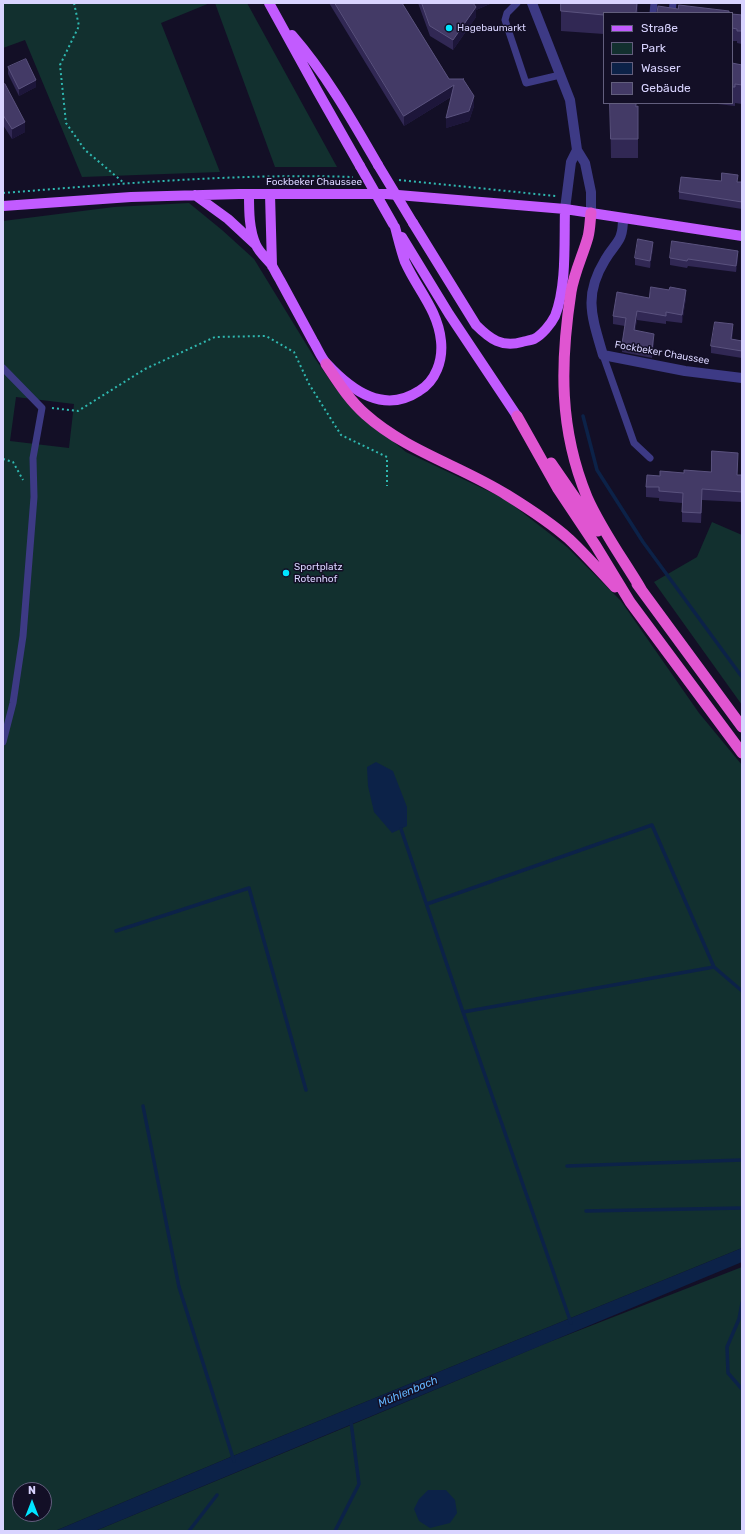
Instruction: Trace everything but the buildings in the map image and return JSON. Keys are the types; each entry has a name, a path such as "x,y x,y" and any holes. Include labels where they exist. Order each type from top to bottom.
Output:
{"highway":[{"path":"591,213 588,236 571,291 565,348 563,384 564,409 568,435 578,471 588,498 597,518 641,589"},
{"path":"326,364 343,391 365,414 402,440 424,453 490,485 554,527 568,539 630,602"},
{"path":"517,416 614,556 641,589 742,727"},
{"path":"517,416 558,489 596,546 630,602 742,753"}],"main road":[{"path":"269,3 394,225 449,314 517,416"},
{"path":"278,20 301,46 335,93 468,314 476,326 488,337 500,342 515,344 534,339 547,328 554,317 561,289 565,209"},
{"path":"249,194 249,216 256,245"},
{"path":"270,194 272,266"},
{"name":"Fockbeker Chaussee","path":"3,206 131,197 194,195 386,194 565,209 742,236"},
{"path":"194,195 228,219 256,245 272,266 326,364 351,386 365,395 384,401 392,401 413,395 423,389 437,372 441,343 440,330 435,316 405,262 394,225"}],"street":[{"path":"532,3 570,100 577,150 585,163 591,192 591,213"},
{"path":"565,209 571,162 577,150"},
{"name":"Fockbeker Chaussee","path":"623,218 623,231 618,243 606,258 598,272 592,288 591,312 603,354 685,371 742,378"}],"lane":[{"path":"517,3 507,13 505,20 526,84 560,75"},
{"path":"603,354 634,443 650,458"},
{"path":"3,368 42,408 33,458 34,497 23,636 13,703 3,742"}],"path":[{"path":"74,3 79,26 60,65 66,123 85,150 125,183 131,197"},
{"path":"42,408 78,411 145,369 215,337 266,336 294,352 309,384 341,435 387,457 387,486"},
{"path":"3,459 13,462 34,497"}],"green space":[{"path":"3,3 210,3 161,23 220,172 82,177 25,40 3,48"},
{"path":"215,3 247,3 337,167 275,167"},
{"path":"189,203 254,259 314,357 336,389 363,417 406,452 505,499 567,547 621,601 699,713 742,765 742,1248 233,1456 55,1531 3,1531 3,221 114,207","holes":["16,397 74,404 69,448 10,441"]},
{"path":"712,522 742,535 742,705 654,582 697,557"},
{"path":"742,1267 742,1531 95,1531 544,1344"}],"water":[{"path":"376,762 393,771 407,807 407,826 392,833 374,812 368,786 367,767"},
{"name":"Mühlenbach","path":"742,1248 742,1262 95,1531 55,1531 233,1456"},
{"path":"428,1490 446,1490 455,1500 457,1513 450,1523 430,1528 419,1521 414,1509 419,1499"}],"waterway":[{"path":"583,416 597,470 643,542 742,677"},
{"path":"427,904 652,825 714,967 742,991"},
{"path":"401,829 571,1323"},
{"path":"116,931 249,888 306,1090"},
{"path":"463,1012 714,967"},
{"path":"143,1106 179,1287 234,1461"},
{"path":"567,1166 742,1160"},
{"path":"586,1211 742,1208"},
{"path":"742,1303 739,1319 727,1347 728,1373 742,1388"},
{"path":"335,1531 359,1484 351,1422"},
{"path":"189,1531 217,1495"}],"place":[{"name":"Hagebaumarkt","path":"449,28"},
{"name":"Sportplatz Rotenhof","path":"286,573"}]}
